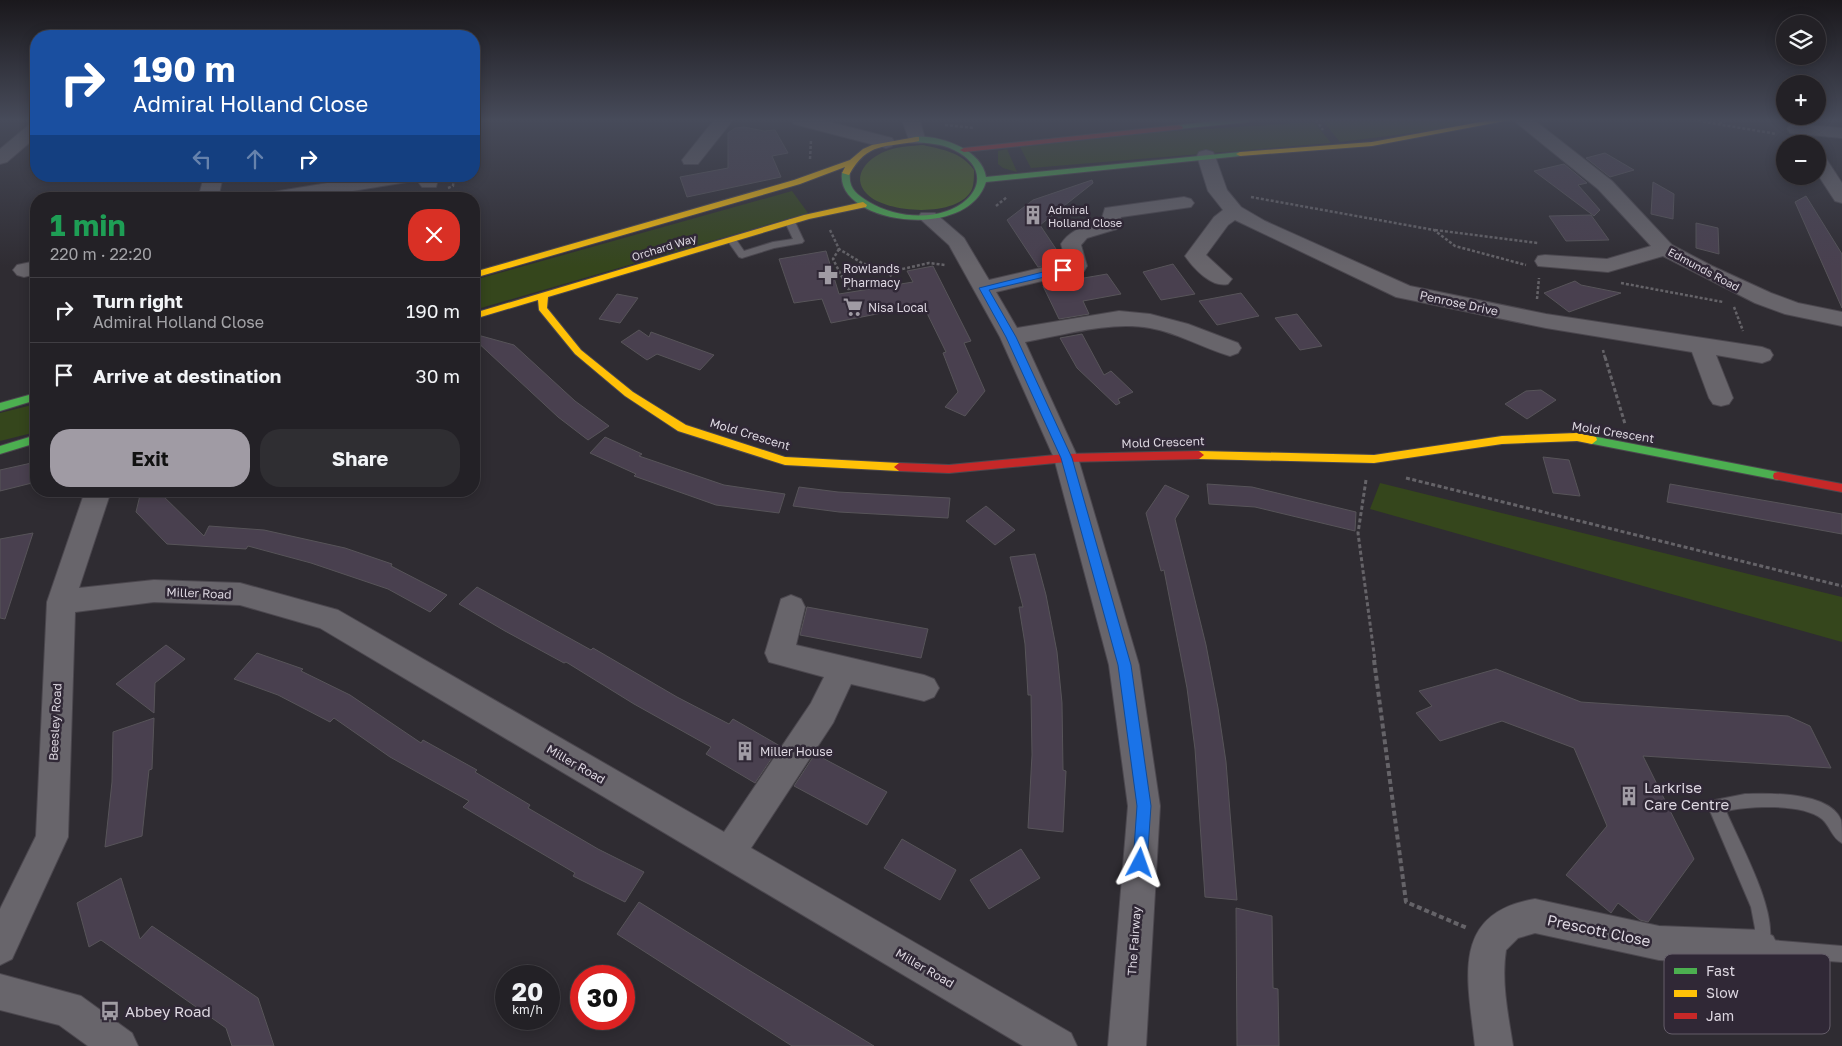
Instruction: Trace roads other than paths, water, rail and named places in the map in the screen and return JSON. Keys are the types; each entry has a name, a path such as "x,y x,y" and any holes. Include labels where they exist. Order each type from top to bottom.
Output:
{"street":[{"name":"Orchard Way","path":"480,273 808,178 829,169"},
{"path":"849,169 846,172 846,183 851,195 863,205 882,213 904,218 928,218 950,213 967,205"},
{"path":"953,253 957,220 967,205 980,193 985,180 983,169"},
{"path":"985,180 1088,169"},
{"name":"Penrose Drive","path":"1210,169 1218,191 1234,211 1258,225 1404,292 1537,319 1757,354"},
{"name":"Edmunds Road","path":"1584,169 1605,185 1665,249 1720,279 1763,298 1793,309 1842,319"},
{"path":"1826,173 1842,197"},
{"path":"310,192 370,182"},
{"path":"983,288 1078,266 1071,244 1080,234 1110,225 1112,212 1184,202"},
{"name":"Orchard Way","path":"480,314 790,222 863,205"},
{"path":"1221,279 1195,256 1221,221 1234,211"},
{"name":"The Fairway","path":"928,218 953,253 983,288 1011,337 1066,458 1124,665 1144,806 1126,1046"},
{"path":"1538,261 1608,266 1665,249"},
{"name":"Mold Crescent","path":"543,296 542,308 578,352 629,394 682,428 785,461 949,468 1066,458 1225,454 1374,459 1502,440 1577,437 1842,488"},
{"path":"1011,337 1119,318 1160,323 1188,331 1230,348"},
{"path":"1700,345 1721,398"},
{"path":"0,407 30,398"},
{"path":"0,450 30,441"},
{"name":"Beesley Road","path":"0,947 52,836 61,602 96,497"},
{"name":"Miller Road","path":"61,602 154,591 220,595 240,594 328,618 1058,1046"},
{"path":"791,607 779,653 924,688"},
{"path":"729,853 822,713 843,669"},
{"name":"Prescott Close","path":"1494,1046 1486,965 1493,939 1506,926 1520,918 1535,916 1659,943 1761,948"},
{"path":"0,992 68,1009 119,1046"}],"lane":[{"path":"732,240 742,255 773,245 799,241 790,222"},
{"path":"1842,835 1835,814 1797,804 1745,801 1720,804 1718,811 1759,907 1762,928 1761,948 1842,954"}],"place":[{"name":"Admiral Holland Close","path":"1033,215"},
{"name":"Rowlands Pharmacy","path":"828,275"},
{"name":"Nisa Local","path":"853,307"},
{"name":"Miller House","path":"745,751"},
{"name":"Larkrise Care Centre","path":"1629,796"},
{"name":"Abbey Road","path":"110,1011"}]}
